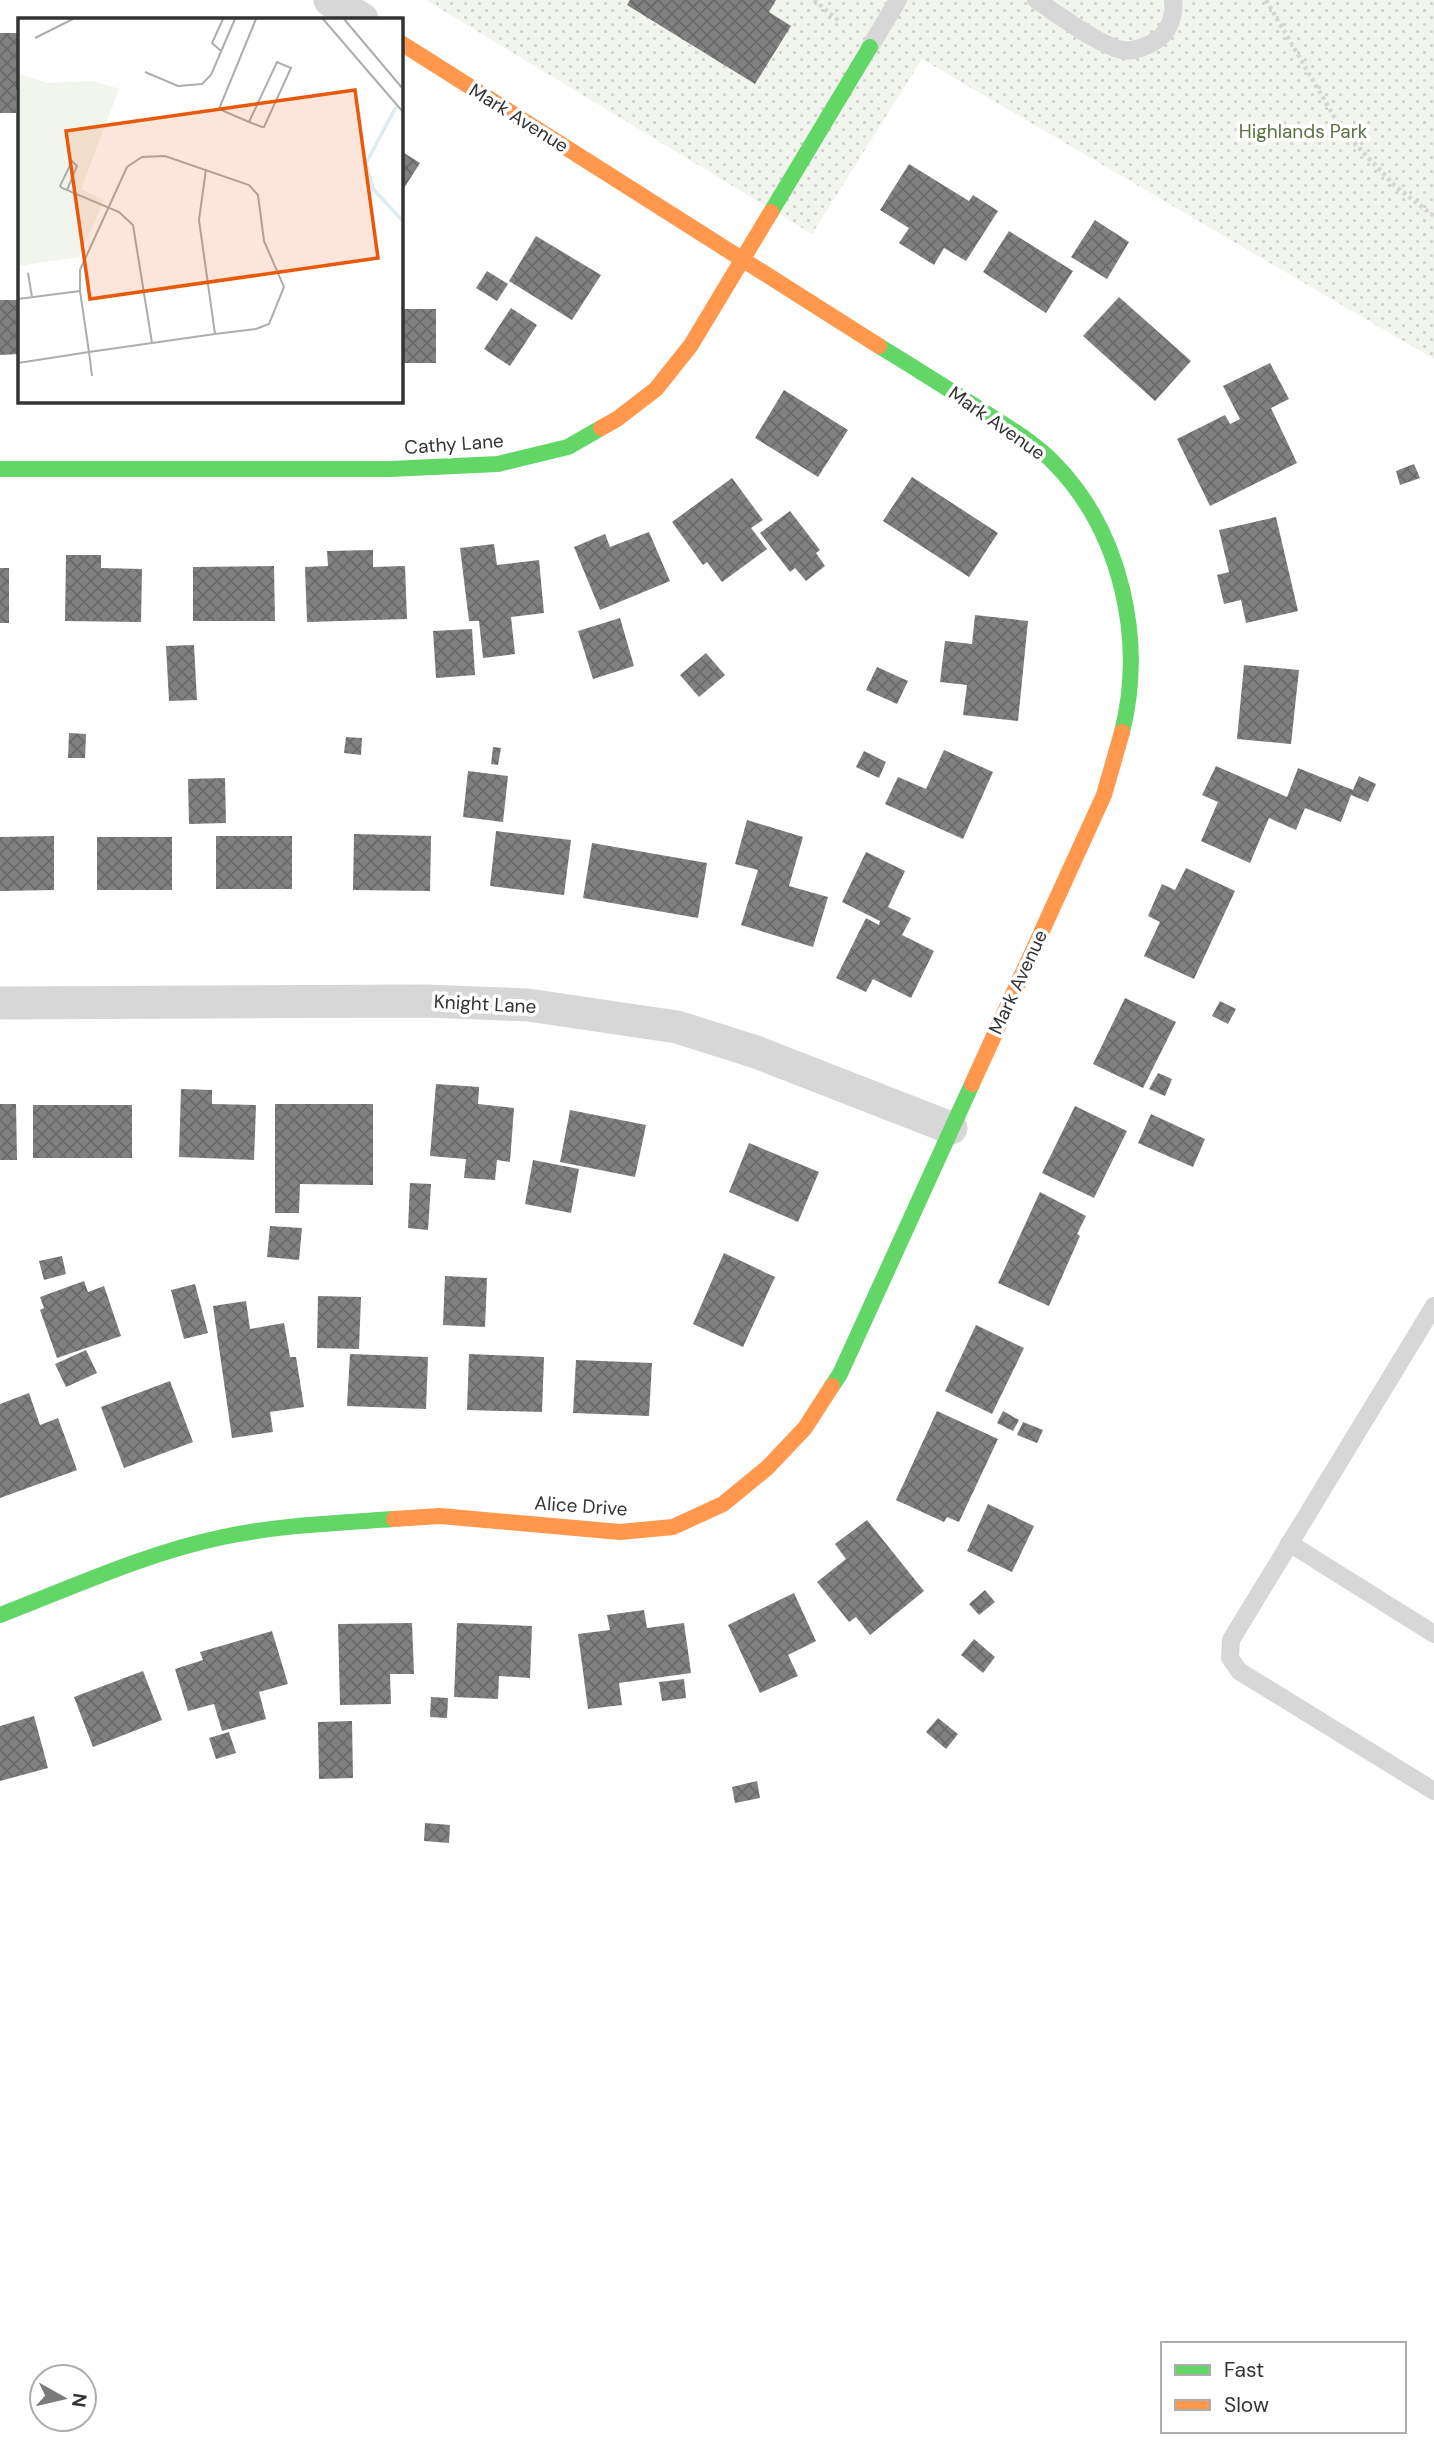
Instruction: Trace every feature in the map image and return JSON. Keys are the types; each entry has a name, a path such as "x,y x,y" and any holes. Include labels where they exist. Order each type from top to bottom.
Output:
{"street":[{"path":"330,0 360,18"},
{"name":"Mark Avenue","path":"402,44 744,258 1023,438 1056,466 1083,499 1109,548 1126,601 1131,653 1127,712 1104,795 951,1128"},
{"name":"Cathy Lane","path":"0,469 390,469 498,464 568,447 617,419 656,389 691,345 870,47"},
{"name":"Knight Lane","path":"0,1003 425,1001 528,1005 677,1027 757,1052 951,1128"},
{"name":"Alice Drive","path":"0,1615 147,1558 222,1536 284,1527 440,1516 620,1532 673,1527 723,1504 767,1468 805,1428 840,1374 951,1128"}],"lane":[{"path":"870,47 898,0"},
{"path":"1036,0 1104,43 1124,51 1143,48 1161,37 1175,13 1173,0"},
{"path":"1434,1306 1231,1640 1230,1657 1239,1671 1434,1791"},
{"path":"1289,1543 1434,1634"}],"path":[{"path":"814,0 849,29"},
{"path":"1266,0 1342,130 1396,187 1434,216"}],"green space":[{"name":"Highlands Park","path":"426,0 1434,0 1434,359 922,59 812,234"}],"building":[{"path":"630,0 776,0 769,12 791,26 755,84 627,5"},
{"path":"0,33 18,33 16,113 0,113"},
{"path":"402,152 420,163 402,191"},
{"path":"909,164 969,201 973,195 998,211 966,261 944,248 934,265 899,243 909,228 880,210"},
{"path":"1095,220 1129,242 1107,279 1071,257"},
{"path":"1009,231 1073,271 1046,313 983,272"},
{"path":"536,236 601,275 572,320 509,281"},
{"path":"487,271 508,284 497,301 476,288"},
{"path":"1119,297 1191,361 1155,401 1083,336"},
{"path":"0,300 18,300 18,354 0,355"},
{"path":"511,308 537,325 510,366 484,349"},
{"path":"402,309 436,309 436,363 402,363"},
{"path":"1270,363 1289,399 1271,408 1297,463 1210,506 1177,439 1225,415 1230,424 1240,419 1223,386"},
{"path":"784,390 848,430 818,477 755,438"},
{"path":"1414,464 1420,478 1400,485 1396,471"},
{"path":"912,477 998,533 969,577 883,521"},
{"path":"732,478 763,520 751,528 767,549 722,582 707,562 703,565 672,522"},
{"path":"790,511 820,550 816,553 825,566 806,581 795,568 790,572 760,533"},
{"path":"1276,517 1298,611 1246,623 1241,600 1224,604 1217,575 1229,572 1219,530"},
{"path":"649,532 670,581 600,610 574,547 605,534 610,547"},
{"path":"494,544 497,565 539,560 544,613 511,617 515,654 483,658 479,621 469,621 460,548"},
{"path":"373,550 373,567 405,566 407,619 307,622 305,567 328,566 327,551"},
{"path":"66,555 101,555 101,568 142,569 141,622 65,621"},
{"path":"274,566 275,621 193,621 193,567"},
{"path":"0,568 9,568 9,623 0,623"},
{"path":"975,615 1028,621 1018,721 963,715 967,685 940,682 945,641 972,644"},
{"path":"620,618 634,666 593,679 578,631"},
{"path":"472,629 475,675 436,678 433,631"},
{"path":"194,645 197,700 169,701 166,646"},
{"path":"706,653 725,675 699,697 680,675"},
{"path":"1244,665 1299,670 1291,744 1237,739"},
{"path":"877,667 908,681 897,704 866,690"},
{"path":"69,733 86,734 85,758 68,758"},
{"path":"346,737 362,738 361,755 344,753"},
{"path":"493,747 501,748 498,765 491,764"},
{"path":"944,750 993,772 963,839 885,804 898,777 926,789"},
{"path":"864,751 886,762 879,778 856,767"},
{"path":"1216,766 1287,797 1298,768 1353,790 1359,776 1376,784 1368,802 1351,795 1341,822 1305,808 1296,830 1269,818 1250,863 1201,841 1218,802 1202,795"},
{"path":"468,771 508,776 503,822 463,817"},
{"path":"225,778 226,823 189,824 188,779"},
{"path":"747,820 803,837 789,886 828,897 813,947 741,925 758,870 735,864"},
{"path":"496,831 571,840 564,895 490,886"},
{"path":"354,834 431,836 430,891 353,890"},
{"path":"54,836 54,890 0,891 0,837"},
{"path":"216,836 292,836 292,889 216,889"},
{"path":"97,837 172,837 172,890 97,890"},
{"path":"592,843 707,863 698,918 583,898"},
{"path":"866,852 905,871 888,907 911,918 902,935 934,951 911,998 873,979 866,992 836,978 866,918 879,925 880,921 842,902"},
{"path":"1186,868 1235,891 1194,979 1144,956 1160,922 1148,916 1162,884 1175,890"},
{"path":"1125,998 1176,1022 1143,1088 1093,1064"},
{"path":"1220,1001 1236,1009 1228,1024 1212,1016"},
{"path":"1158,1073 1172,1079 1165,1096 1149,1089"},
{"path":"436,1084 479,1087 478,1104 514,1108 510,1162 497,1160 495,1180 464,1178 466,1159 430,1156"},
{"path":"181,1089 212,1090 212,1104 256,1105 254,1160 179,1157"},
{"path":"0,1104 16,1104 17,1160 0,1160"},
{"path":"275,1104 373,1104 373,1185 300,1184 299,1213 275,1213"},
{"path":"33,1105 132,1105 132,1158 33,1158"},
{"path":"1075,1106 1127,1131 1094,1198 1042,1173"},
{"path":"570,1110 646,1125 635,1177 560,1162"},
{"path":"1151,1114 1205,1139 1193,1167 1138,1143"},
{"path":"749,1143 819,1172 798,1222 729,1192"},
{"path":"533,1160 579,1169 571,1213 525,1204"},
{"path":"410,1183 431,1184 428,1230 408,1228"},
{"path":"1040,1192 1086,1216 1049,1306 998,1283"},
{"path":"270,1226 302,1228 299,1260 267,1257"},
{"path":"724,1253 775,1277 743,1347 693,1324"},
{"path":"62,1256 66,1274 44,1280 39,1261"},
{"path":"445,1276 487,1278 485,1327 443,1325"},
{"path":"84,1281 88,1292 104,1286 121,1336 57,1358 40,1310 44,1308 40,1297"},
{"path":"195,1284 208,1333 184,1339 171,1290"},
{"path":"318,1296 361,1297 359,1349 317,1348"},
{"path":"246,1301 250,1329 284,1323 290,1357 296,1357 304,1407 270,1412 273,1432 232,1438 213,1306"},
{"path":"976,1325 1024,1348 992,1414 945,1391"},
{"path":"86,1350 97,1373 66,1387 55,1364"},
{"path":"350,1354 428,1357 426,1409 347,1406"},
{"path":"469,1354 544,1357 542,1412 467,1410"},
{"path":"576,1360 652,1363 649,1416 573,1413"},
{"path":"170,1381 193,1442 124,1468 101,1407"},
{"path":"29,1393 40,1425 58,1418 77,1470 0,1498 0,1404"},
{"path":"937,1411 998,1439 959,1522 947,1517 944,1522 896,1500"},
{"path":"1003,1411 1019,1420 1013,1431 997,1423"},
{"path":"1023,1422 1043,1430 1037,1443 1017,1435"},
{"path":"988,1504 1034,1526 1012,1572 967,1551"},
{"path":"867,1520 924,1591 870,1635 856,1617 849,1622 817,1582 846,1559 835,1544"},
{"path":"985,1590 995,1602 979,1615 969,1604"},
{"path":"794,1593 816,1641 788,1655 798,1676 760,1693 728,1625"},
{"path":"644,1610 647,1628 684,1623 691,1673 619,1683 622,1705 588,1709 578,1634 610,1630 607,1615"},
{"path":"412,1623 414,1674 390,1674 391,1704 340,1705 338,1624"},
{"path":"457,1623 532,1626 530,1678 499,1676 498,1699 454,1697"},
{"path":"272,1631 288,1684 259,1692 266,1719 222,1731 214,1704 188,1711 175,1669 203,1660 200,1652"},
{"path":"974,1639 995,1657 983,1673 961,1655"},
{"path":"143,1671 162,1720 93,1747 74,1697"},
{"path":"684,1679 686,1698 662,1701 659,1682"},
{"path":"431,1697 448,1698 447,1718 430,1717"},
{"path":"34,1716 48,1768 0,1781 0,1726"},
{"path":"938,1718 958,1734 946,1749 926,1732"},
{"path":"352,1721 353,1778 319,1779 318,1722"},
{"path":"229,1732 236,1753 216,1759 209,1738"},
{"path":"757,1781 760,1798 735,1803 732,1787"},
{"path":"425,1823 450,1825 449,1843 424,1841"}],"traffic: fast":[{"path":"771,212 870,47"},
{"path":"879,346 1028,441 1055,464 1078,492 1097,522 1112,555 1129,625 1131,661 1122,732"},
{"path":"0,469 390,469 498,464 568,447 601,428"},
{"path":"832,1386 840,1374 972,1084"},
{"path":"0,1615 110,1572 194,1544 265,1530 394,1519"}],"traffic: slow":[{"path":"402,44 879,346"},
{"path":"601,428 656,389 691,345 771,212"},
{"path":"972,1084 1104,795 1122,732"},
{"path":"394,1519 440,1516 620,1532 673,1527 723,1504 767,1468 805,1428 832,1386"}]}
